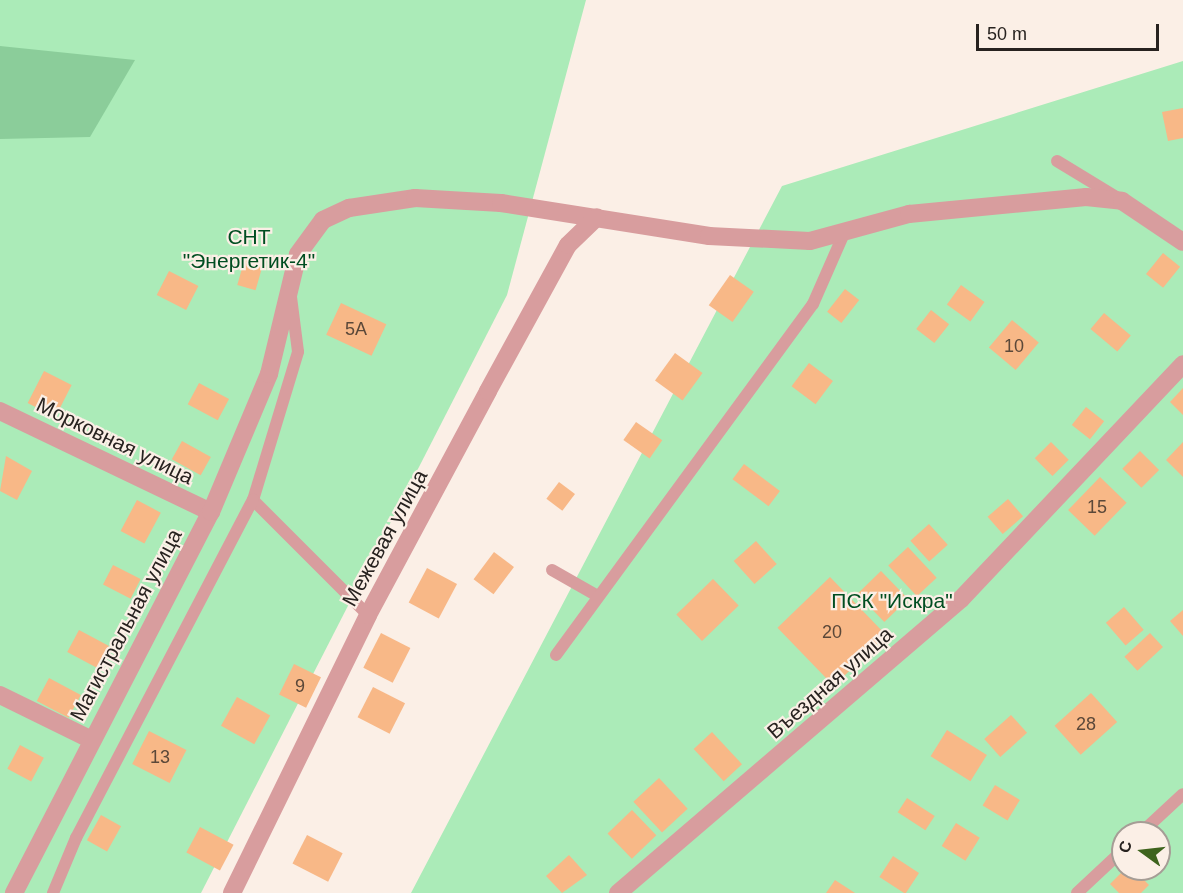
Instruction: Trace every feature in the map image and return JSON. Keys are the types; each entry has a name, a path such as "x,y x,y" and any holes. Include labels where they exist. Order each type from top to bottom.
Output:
{"street":[{"name":"Магистральная улица","path":"14,893 211,512 269,374 290,290 309,234 323,220 360,205 415,198 597,217 709,236 779,242 810,241 909,214 1086,197 1122,201"},
{"path":"1122,201 1183,242"},
{"name":"Межевая улица","path":"232,893 368,615 568,245 597,217"},
{"name":"Въездная улица","path":"618,893 961,599 1183,364"},
{"name":"Морковная улица","path":"0,411 211,512"},
{"path":"0,695 92,740"}],"lane":[{"path":"1057,161 1122,201"},
{"path":"556,655 596,595 813,304 844,231"},
{"path":"53,893 76,838 253,500 298,352 290,290"},
{"path":"253,500 368,615"},
{"path":"552,570 596,595"},
{"path":"1154,821 1183,794"},
{"path":"1077,893 1111,861"}],"green space":[{"name":"СНТ \"Энергетик-4\"","path":"0,0 586,0 507,295 201,893 0,893"},
{"path":"0,46 135,60 90,137 0,139"},
{"name":"ПСК \"Искра\"","path":"1183,61 1183,893 411,893 782,186"}],"building":[{"path":"1183,108 1183,138 1168,141 1162,112"},
{"path":"1163,253 1180,267 1163,288 1146,274"},
{"path":"245,258 263,263 256,290 237,285"},
{"path":"169,271 198,286 186,310 157,295"},
{"path":"730,275 754,292 733,322 709,305"},
{"path":"961,285 984,302 970,321 947,304"},
{"path":"845,289 859,300 841,323 827,312"},
{"path":"341,303 386,324 372,356 326,335"},
{"path":"931,310 949,324 934,343 916,329"},
{"path":"1104,313 1131,335 1117,352 1091,329"},
{"path":"1012,320 1039,342 1016,370 989,348"},
{"path":"675,353 703,373 683,400 655,381"},
{"path":"809,363 833,381 816,404 792,386"},
{"path":"44,371 72,385 55,417 28,403"},
{"path":"199,383 229,399 218,420 188,404"},
{"path":"1183,388 1183,415 1170,402"},
{"path":"1086,407 1104,421 1090,439 1072,425"},
{"path":"636,422 662,440 650,458 623,440"},
{"path":"182,441 211,457 201,475 172,459"},
{"path":"1051,442 1069,460 1052,476 1035,458"},
{"path":"1183,442 1183,477 1166,460"},
{"path":"1140,451 1159,470 1141,488 1122,469"},
{"path":"6,456 32,471 17,500 0,491"},
{"path":"744,464 780,491 769,506 733,479"},
{"path":"1100,477 1127,503 1095,536 1068,510"},
{"path":"559,482 575,494 562,511 546,499"},
{"path":"1008,499 1023,516 1003,534 988,517"},
{"path":"137,500 161,513 144,544 121,531"},
{"path":"929,524 948,545 929,562 910,541"},
{"path":"756,541 777,564 754,584 734,561"},
{"path":"908,547 937,578 917,596 888,565"},
{"path":"494,552 514,567 494,594 474,579"},
{"path":"113,565 141,579 131,599 103,585"},
{"path":"427,568 457,584 439,618 409,602"},
{"path":"881,571 908,599 884,622 857,594"},
{"path":"830,577 886,635 834,686 777,628"},
{"path":"713,579 739,606 702,641 676,614"},
{"path":"1124,607 1144,630 1126,645 1106,623"},
{"path":"1183,610 1183,636 1170,621"},
{"path":"79,630 109,646 97,668 67,652"},
{"path":"381,633 410,648 393,683 363,668"},
{"path":"1150,633 1163,647 1137,671 1124,657"},
{"path":"294,664 321,677 306,708 279,695"},
{"path":"49,678 81,695 69,718 37,701"},
{"path":"373,687 405,703 390,734 358,717"},
{"path":"1091,693 1117,722 1081,755 1055,726"},
{"path":"237,697 270,715 254,744 221,726"},
{"path":"1011,715 1027,733 1000,757 984,739"},
{"path":"947,730 987,755 970,781 931,756"},
{"path":"149,731 186,750 170,783 132,764"},
{"path":"712,732 742,764 724,781 694,749"},
{"path":"20,745 44,758 31,782 7,769"},
{"path":"659,778 688,809 662,833 633,802"},
{"path":"995,785 1020,800 1007,821 983,806"},
{"path":"907,798 935,816 925,830 898,812"},
{"path":"632,810 656,835 632,859 608,834"},
{"path":"101,815 121,826 107,852 87,840"},
{"path":"956,823 980,838 965,861 942,846"},
{"path":"200,827 234,845 220,870 186,853"},
{"path":"307,835 343,853 328,882 292,864"},
{"path":"569,855 587,875 562,893 546,876"},
{"path":"893,856 919,873 906,893 879,877"},
{"path":"835,880 855,893 826,893"},
{"path":"1113,881 1145,881 1149,885 1141,893 1119,893 1110,884"}]}
